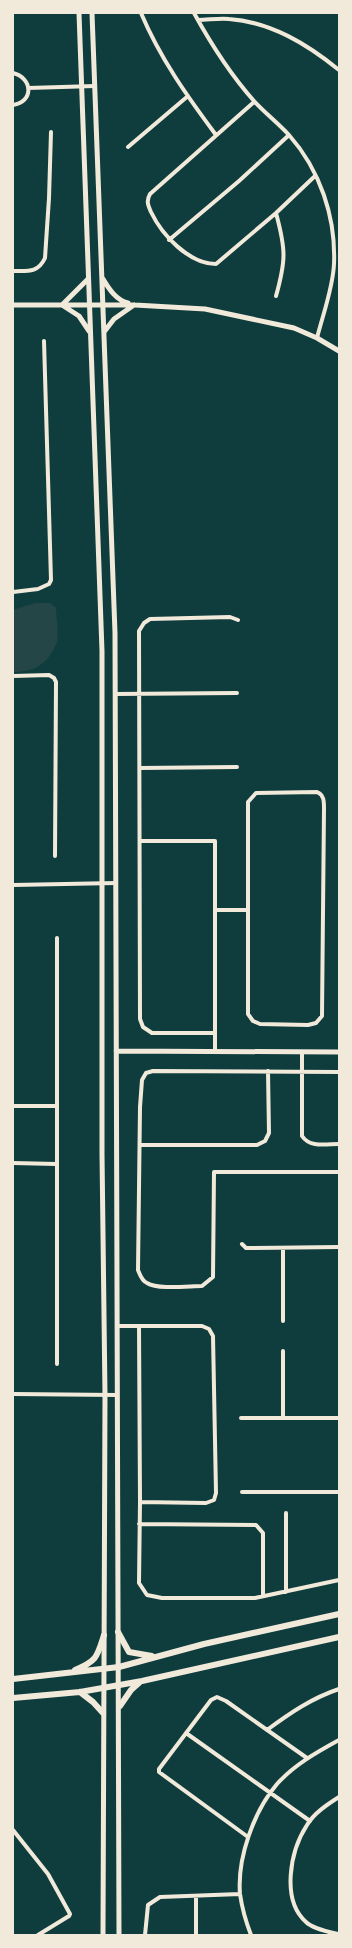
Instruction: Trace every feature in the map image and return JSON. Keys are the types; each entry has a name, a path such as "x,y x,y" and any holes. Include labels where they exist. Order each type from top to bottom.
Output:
{"main road":[{"path":"13,1679 119,1667 204,1644 339,1614"},
{"path":"118,1632 130,1652 140,1655 159,1656"},
{"path":"68,1673 91,1663 97,1657 104,1635"},
{"path":"13,1698 80,1692 142,1681 339,1637"},
{"path":"120,1706 131,1690 142,1681"},
{"path":"80,1692 93,1702 103,1713"}],"street":[{"path":"79,13 102,652 102,1162 105,1395 102,1935"},
{"path":"92,13 104,304 115,633 120,1935"},
{"path":"141,13 152,40 175,78 216,135"},
{"path":"194,13 212,46 254,102 289,135 306,157 326,199 334,236 337,265 317,338"},
{"path":"198,20 229,19 259,24 294,38 339,70"},
{"path":"13,73 20,75 26,80 28,88 25,99 20,103 13,105"},
{"path":"28,88 95,86"},
{"path":"128,147 188,96"},
{"path":"254,102 165,180 147,199 155,220 170,240 181,250 200,260 216,264 276,213 315,176"},
{"path":"13,271 36,270 42,265 45,258 51,132"},
{"path":"170,240 239,181 289,135"},
{"path":"276,213 283,240 284,264 276,296"},
{"path":"102,278 110,290 118,298 135,305"},
{"path":"62,304 88,279"},
{"path":"13,304 104,304 205,309 294,328 317,338 339,352"},
{"path":"62,304 79,316 90,334"},
{"path":"104,332 114,319 135,305"},
{"path":"13,592 38,589 49,584 51,575 44,341"},
{"path":"215,1033 152,1033 143,1027 140,1019 139,631 144,623 150,620 230,617 238,620"},
{"path":"13,676 49,675 54,678 56,682 55,856"},
{"path":"115,694 238,693"},
{"path":"140,768 237,767"},
{"path":"317,792 321,794 324,798 322,1016 316,1023 308,1025 260,1024 253,1021 248,1014 248,910 248,802 251,797 256,793 317,792"},
{"path":"140,841 215,841 215,1052"},
{"path":"13,885 116,883"},
{"path":"215,910 248,910"},
{"path":"57,938 57,1364"},
{"path":"116,1051 339,1052"},
{"path":"302,1052 302,1136 311,1144 339,1144"},
{"path":"339,1072 153,1070 146,1073 142,1080 140,1145 138,1270 141,1278 147,1283 159,1286 202,1286 212,1277 214,1172 339,1172"},
{"path":"140,1145 257,1145 265,1141 269,1133 268,1071"},
{"path":"13,1106 56,1106"},
{"path":"13,1163 56,1164"},
{"path":"242,1244 246,1248 339,1247"},
{"path":"283,1248 283,1321"},
{"path":"118,1326 202,1326 209,1329 213,1336 216,1493 214,1500 206,1503 140,1502"},
{"path":"139,1326 139,1583 147,1595 162,1598 263,1596 339,1580"},
{"path":"283,1351 283,1418"},
{"path":"13,1394 117,1395"},
{"path":"241,1418 339,1418"},
{"path":"242,1492 339,1492"},
{"path":"286,1513 286,1592"},
{"path":"139,1524 256,1525 263,1533 263,1596"},
{"path":"267,1730 294,1710 323,1694 339,1689"},
{"path":"248,1837 159,1772 159,1769 211,1700 217,1698 226,1701 307,1758"},
{"path":"186,1733 310,1821"},
{"path":"251,1935 246,1921 240,1894 244,1850 261,1808 278,1784 307,1758 339,1740"},
{"path":"338,1934 308,1924 296,1912 290,1887 296,1847 310,1821 324,1807 339,1797"},
{"path":"13,1830 48,1874 69,1911 69,1916 38,1935"},
{"path":"145,1935 148,1905 160,1897 240,1894"},
{"path":"196,1896 196,1935"}],"shaded area":[{"path":"35,603 50,603 56,608 58,639 49,656 40,665 21,672 13,672 13,610"}]}
